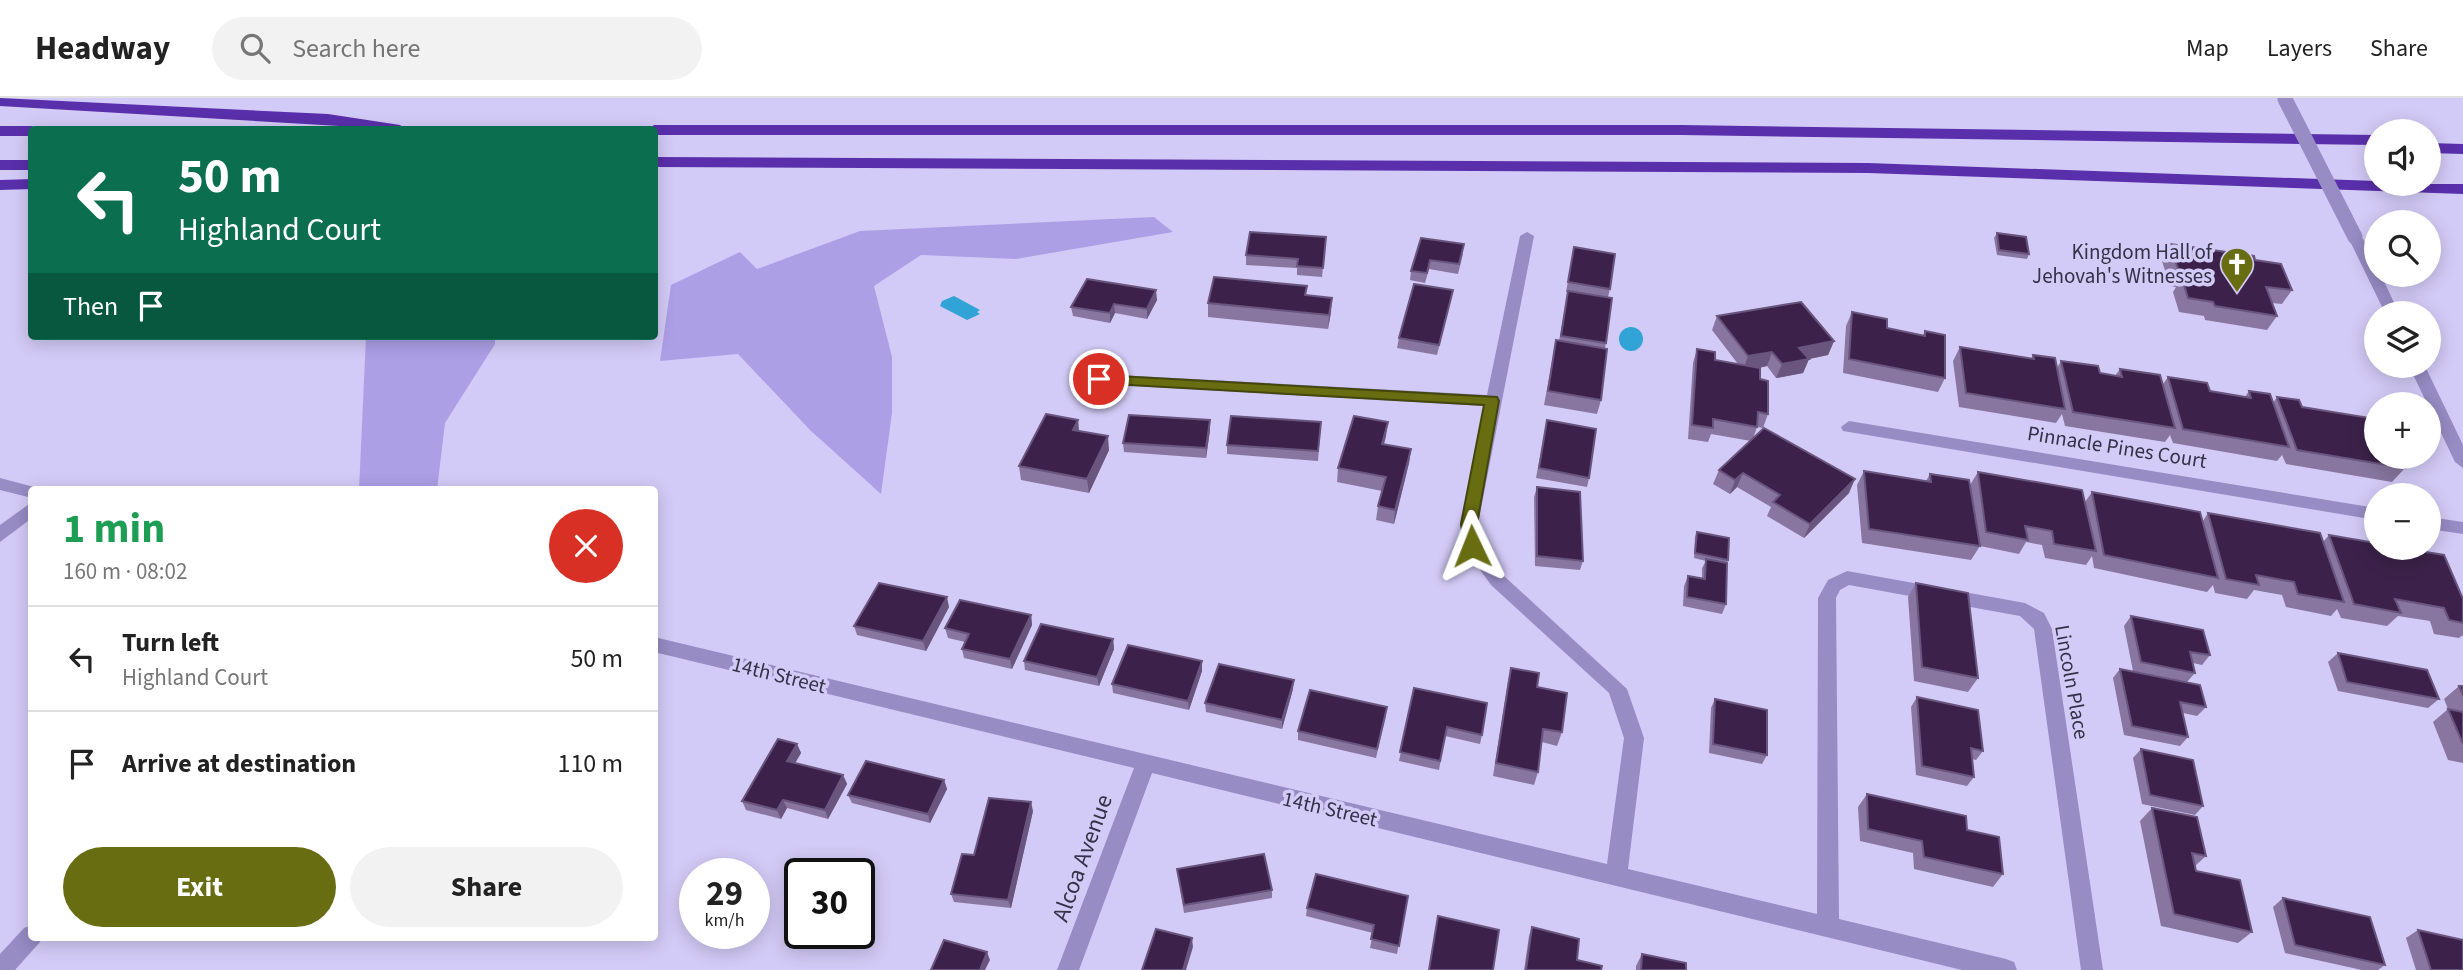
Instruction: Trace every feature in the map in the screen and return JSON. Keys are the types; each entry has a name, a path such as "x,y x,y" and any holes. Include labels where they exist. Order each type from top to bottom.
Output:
{"highway":[{"path":"0,101 328,119 374,126"},
{"path":"658,130 1274,128 2364,140"},
{"path":"0,131 28,131"},
{"path":"2160,137 2364,146"},
{"path":"2441,141 2463,142"},
{"path":"2441,148 2463,149"},
{"path":"658,162 1868,168 2415,187 2463,191"},
{"path":"0,165 28,165"},
{"path":"0,185 28,184"}],"street":[{"path":"2285,99 2386,301"},
{"path":"1527,236 1469,524 1472,546 1497,580 1617,689 1626,709 1634,738 1616,878"},
{"path":"2423,378 2463,462"},
{"path":"1099,379 1492,401"},
{"name":"Pinnacle Pines Court","path":"1849,427 2364,512"},
{"path":"0,484 28,491"},
{"path":"0,535 28,511"},
{"path":"2441,525 2463,528"},
{"name":"Lincoln Place","path":"1828,928 1826,598 1834,585 1847,578 2025,610 2037,618 2043,629 2092,970"},
{"name":"14th Street","path":"658,645 1144,765 2006,970"},
{"name":"Alcoa Avenue","path":"1068,970 1144,765"},
{"path":"0,970 28,939"}],"shaded area":[{"path":"1154,217 1173,232 1016,259 921,255 874,286 892,357 892,413 881,494 810,430 738,354 660,361 671,285 740,252 757,269 860,231"},
{"path":"366,340 495,340 445,423 437,486 359,486"}],"water":[{"path":"954,296 980,310 977,312 980,314 967,320 940,306 942,301"},
{"path":"1626,327 1636,327 1643,334 1643,344 1636,351 1626,351 1619,344 1619,334"}],"building":[{"path":"1250,232 1326,237 1323,268 1297,266 1298,259 1246,255"},
{"path":"1997,233 2026,237 2029,254 1999,250"},
{"path":"1421,238 1464,244 1459,264 1430,260 1427,273 1411,271"},
{"path":"2170,244 2254,256 2255,260 2281,264 2292,290 2266,287 2277,316 2215,306 2213,302 2188,298 2182,278 2207,282 2205,276 2179,272"},
{"path":"1574,247 1615,254 1610,289 1568,282"},
{"path":"1214,277 1307,286 1305,295 1332,298 1329,315 1208,303"},
{"path":"1087,279 1156,290 1147,309 1114,304 1110,313 1071,307"},
{"path":"1414,284 1453,290 1439,345 1399,338"},
{"path":"1568,291 1612,298 1606,343 1561,336"},
{"path":"1801,302 1834,341 1799,348 1809,359 1782,364 1772,352 1748,356 1717,316"},
{"path":"1852,312 1887,319 1887,328 1925,336 1925,331 1945,335 1945,378 1849,359"},
{"path":"1556,340 1607,349 1601,400 1548,391"},
{"path":"1960,347 2034,359 2033,355 2055,358 2065,409 1966,393"},
{"path":"1697,349 1715,352 1715,360 1760,368 1760,379 1768,381 1768,414 1758,412 1757,427 1713,419 1713,428 1692,425"},
{"path":"2061,361 2098,366 2100,373 2122,377 2120,369 2160,375 2175,428 2073,412"},
{"path":"2168,377 2207,383 2210,391 2251,398 2249,391 2270,394 2289,447 2183,429"},
{"path":"2277,397 2299,400 2302,407 2364,417 2364,461 2297,450"},
{"path":"1046,414 1078,420 1073,430 1108,436 1087,479 1019,466"},
{"path":"1129,415 1210,420 1206,448 1123,443"},
{"path":"1231,416 1321,422 1318,451 1227,445"},
{"path":"1354,416 1388,422 1382,444 1411,449 1395,510 1378,506 1386,477 1338,468"},
{"path":"1547,420 1596,429 1589,478 1539,468"},
{"path":"1764,428 1855,479 1810,524 1773,502 1780,495 1743,473 1735,480 1719,470"},
{"path":"1864,471 1931,482 1930,474 1969,480 1980,546 1869,529"},
{"path":"1978,472 2082,490 2096,551 2054,544 2052,531 2025,526 2028,540 1986,532"},
{"path":"1537,487 1580,492 1583,561 1537,556"},
{"path":"2092,492 2200,512 2218,578 2104,555"},
{"path":"2208,513 2320,533 2344,602 2298,594 2294,582 2256,575 2259,585 2226,579"},
{"path":"1697,532 1729,538 1728,560 1695,553"},
{"path":"2329,535 2364,541 2364,560 2441,560 2441,555 2444,555 2463,599 2463,623 2449,620 2444,608 2395,599 2401,613 2354,604"},
{"path":"1706,559 1727,563 1726,604 1687,597 1688,576 1705,579"},
{"path":"879,583 947,597 923,641 854,626"},
{"path":"1916,583 1968,593 1978,678 1922,667"},
{"path":"960,600 1031,615 1010,659 962,649 969,634 945,628"},
{"path":"2131,616 2203,630 2210,655 2190,652 2195,673 2141,662"},
{"path":"1041,624 1113,639 1097,677 1024,661"},
{"path":"1128,645 1202,661 1188,701 1112,684"},
{"path":"2338,653 2427,670 2439,699 2347,682"},
{"path":"1219,664 1294,680 1282,720 1205,703"},
{"path":"1511,668 1539,673 1537,687 1567,693 1562,732 1543,729 1538,772 1496,763"},
{"path":"2120,669 2200,685 2206,707 2180,702 2188,737 2132,726"},
{"path":"1414,688 1487,703 1482,735 1447,727 1440,761 1400,752"},
{"path":"1310,690 1387,707 1377,749 1298,731"},
{"path":"1917,697 1978,710 1983,751 1971,748 1974,777 1922,766"},
{"path":"1715,699 1767,710 1767,755 1713,744"},
{"path":"2448,709 2463,712 2463,744"},
{"path":"778,739 797,744 787,761 843,775 825,810 783,800 777,810 742,801"},
{"path":"2141,749 2193,760 2203,806 2150,795"},
{"path":"866,761 944,780 928,814 848,795"},
{"path":"1867,794 1966,816 1967,830 1999,837 2003,874 1924,857 1922,841 1868,829"},
{"path":"989,798 1031,802 1008,900 951,894 962,854 974,855"},
{"path":"2152,808 2197,817 2206,856 2192,853 2196,871 2240,880 2252,932 2174,914"},
{"path":"1264,854 1272,890 1184,905 1177,869"},
{"path":"1316,874 1408,896 1399,946 1371,939 1374,925 1307,908"},
{"path":"2283,898 2370,917 2385,965 2295,945"},
{"path":"1438,916 1499,930 1493,970 1429,970"},
{"path":"1532,927 1579,939 1577,960 1602,966 1601,970 1526,970"},
{"path":"1156,929 1192,938 1183,970 1142,970"},
{"path":"2418,930 2463,940 2463,970 2431,970"},
{"path":"944,940 987,952 980,970 931,970"},
{"path":"1642,954 1686,963 1686,970 1641,970"}],"place":[{"name":"Kingdom Hall of Jehovah's Witnesses","path":"2237,294"}],"route":[{"path":"1099,379 1492,401 1469,524 1472,546"}]}
